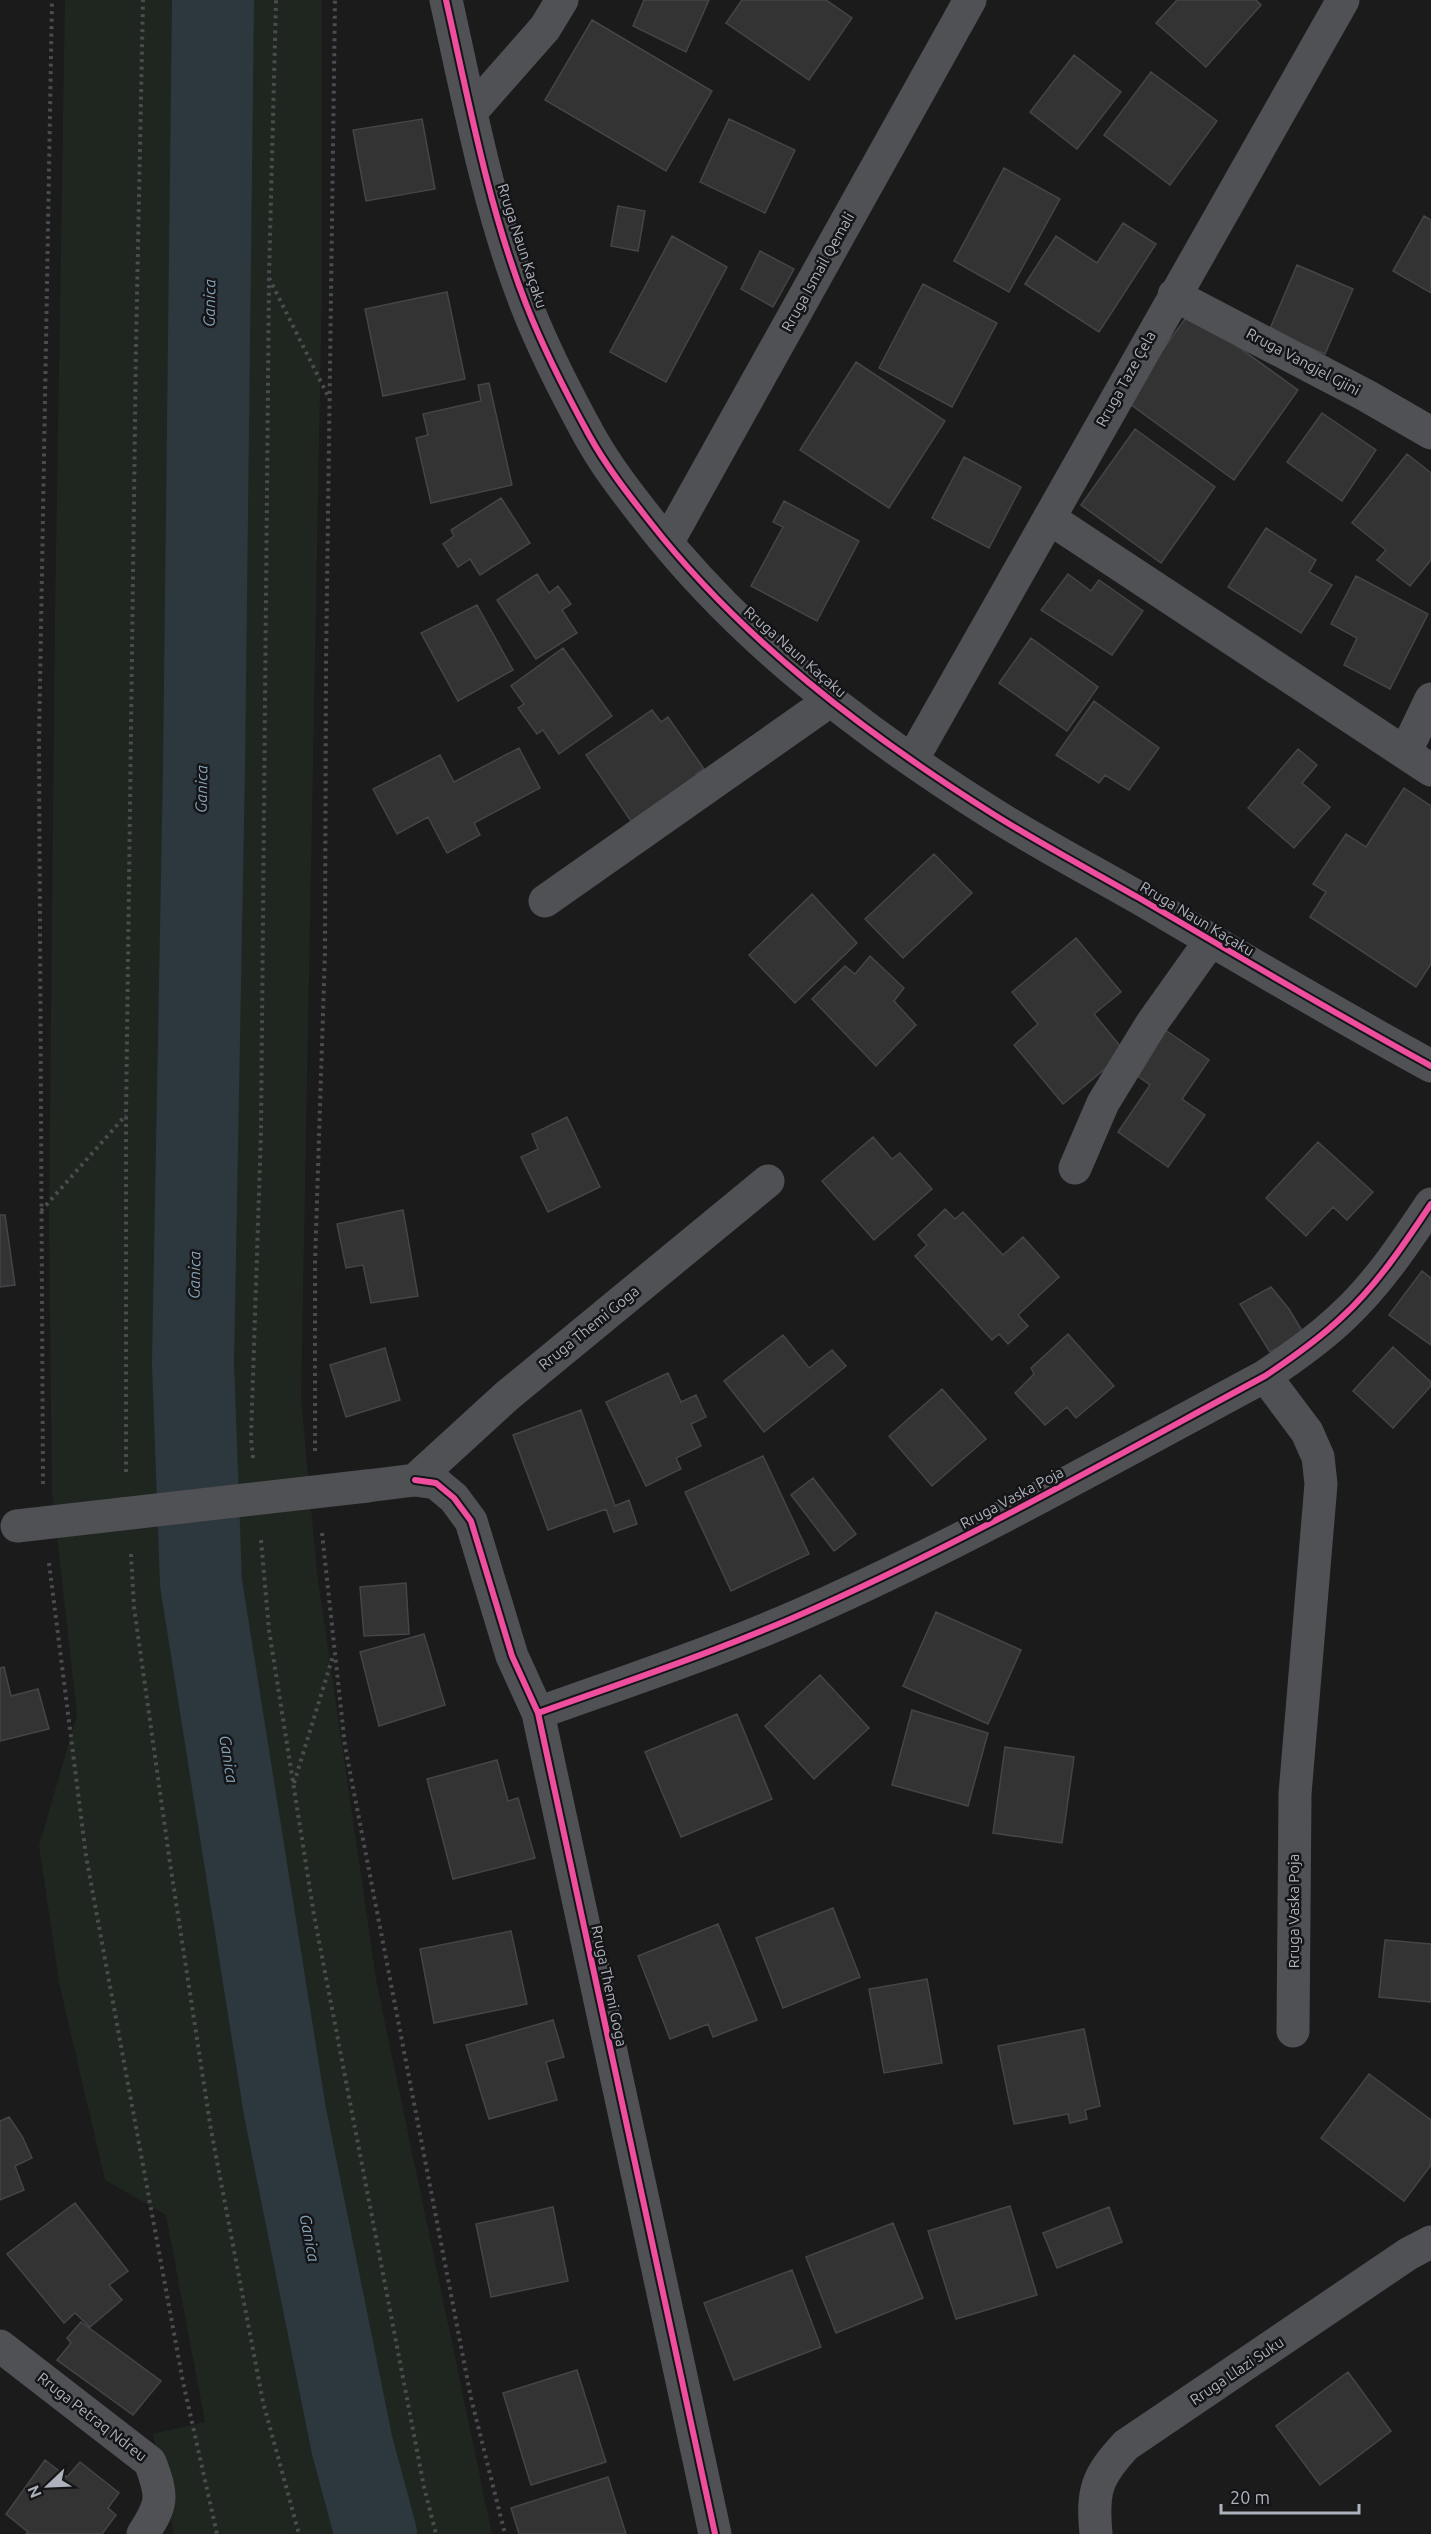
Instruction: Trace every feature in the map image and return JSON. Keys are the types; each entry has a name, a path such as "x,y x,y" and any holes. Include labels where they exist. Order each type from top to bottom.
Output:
{"street":[{"name":"Rruga Naun Kaçaku","path":"446,0 493,202 531,314 590,438 614,477 712,594 799,675 912,760 993,814 1281,983 1431,1066"},
{"path":"471,112 545,28 562,0"},
{"name":"Rruga Ismail Qemali","path":"667,543 970,0"},
{"name":"Rruga Taze Çela","path":"912,760 1342,0"},
{"name":"Rruga Vangjel Gjini","path":"1174,295 1367,396 1431,433"},
{"path":"1049,518 1418,762 1431,699"},
{"name":"Rruga Naun Kaçaku","path":"545,902 831,700"},
{"name":"Rruga Naun Kaçaku","path":"1075,1167 1103,1103 1152,1023 1211,940"},
{"name":"Rruga Themi Goga","path":"415,1480 508,1395 768,1181"},
{"name":"Rruga Vaska Poja","path":"538,1713 696,1656 798,1615 919,1561 1265,1376 1302,1351 1343,1316 1382,1273 1431,1204"},
{"name":"Rruga Vaska Poja","path":"1265,1376 1307,1432 1318,1457 1321,1484 1295,1794 1293,2031"},
{"name":"Rruga Themi Goga","path":"9,1526 415,1480 435,1484 454,1498 471,1521 512,1656 538,1713 715,2534"},
{"name":"Rruga Llazi Suku","path":"1096,2534 1093,2502 1106,2467 1126,2445 1408,2254 1431,2242"},
{"name":"Rruga Petraq Ndreu","path":"0,2346 150,2462 160,2488 157,2511 142,2534"}],"path":[{"path":"43,1486 39,742 52,0"},
{"path":"126,1477 126,1115 136,333 143,0"},
{"path":"253,1461 251,1438 261,1132 268,277 276,0"},
{"path":"316,1460 315,1262 325,952 334,0"},
{"path":"268,277 330,401"},
{"path":"41,1211 126,1115"},
{"path":"260,1528 269,1630 318,1939 424,2487 436,2534"},
{"path":"322,1531 345,1746 471,2398 505,2534"},
{"path":"131,1548 136,1618 170,1863 211,2130 263,2402 298,2534"},
{"path":"48,1556 86,1856 183,2382 217,2534"},
{"path":"294,1784 334,1653"}],"shaded area":[{"path":"65,0 322,0 322,283 301,1399 317,1573 377,1985 492,2534 174,2534 153,2434 205,2422 166,2215 105,2180 60,1987 39,1846 77,1715 52,1492 49,1223 55,618"}],"building":[{"path":"644,0 709,0 686,52 633,26"},
{"path":"742,0 826,0 852,18 809,80 726,23"},
{"path":"1177,0 1256,0 1261,5 1206,67 1156,23"},
{"path":"592,20 712,91 666,171 545,100"},
{"path":"1074,55 1121,92 1077,149 1030,112"},
{"path":"1151,72 1217,121 1170,185 1104,135"},
{"path":"422,119 435,189 366,201 353,130"},
{"path":"729,119 795,150 765,213 700,182"},
{"path":"1004,168 1060,199 1009,292 954,261"},
{"path":"618,206 645,211 638,251 611,246"},
{"path":"1424,216 1431,220 1431,293 1393,271"},
{"path":"1123,223 1156,244 1099,332 1025,284 1056,236 1097,263"},
{"path":"672,236 727,267 666,382 610,352"},
{"path":"760,251 794,269 773,307 741,289"},
{"path":"1297,265 1353,289 1325,354 1269,331"},
{"path":"923,284 997,323 952,407 879,368"},
{"path":"447,292 465,379 383,396 365,309"},
{"path":"1190,312 1298,390 1234,480 1126,401"},
{"path":"856,362 945,421 889,508 800,450"},
{"path":"489,383 512,485 431,503 416,438 428,435 423,414 481,401 478,385"},
{"path":"1322,413 1376,450 1342,501 1287,462"},
{"path":"1135,429 1215,487 1161,563 1081,505"},
{"path":"1407,454 1431,473 1431,560 1410,586 1377,560 1386,550 1352,523"},
{"path":"964,457 1021,487 989,548 932,518"},
{"path":"501,498 530,543 480,575 470,559 458,567 443,544 454,536 451,530"},
{"path":"784,501 859,541 817,621 751,586 783,527 773,522"},
{"path":"1266,528 1316,560 1309,572 1332,585 1301,633 1228,587"},
{"path":"537,574 549,593 558,586 571,604 562,610 577,633 536,659 497,600"},
{"path":"1068,574 1091,591 1099,580 1143,611 1112,655 1041,610"},
{"path":"1356,576 1428,614 1390,689 1344,665 1357,638 1331,624"},
{"path":"477,605 513,670 458,701 421,633"},
{"path":"1031,638 1098,687 1067,731 999,683"},
{"path":"563,648 612,716 559,754 543,730 537,734 518,708 524,704 511,686"},
{"path":"1094,701 1159,748 1129,790 1105,775 1099,783 1056,755"},
{"path":"652,710 661,722 668,717 704,769 696,774 701,781 635,827 586,755"},
{"path":"519,748 540,788 474,823 480,835 447,853 428,817 397,834 373,789 440,755 454,782"},
{"path":"1298,749 1317,765 1302,783 1330,807 1294,848 1248,808"},
{"path":"1404,788 1431,806 1431,964 1416,987 1310,917 1326,892 1313,884 1346,834 1366,847"},
{"path":"934,854 972,893 903,958 865,919"},
{"path":"812,894 857,943 795,1003 749,955"},
{"path":"1076,938 1121,992 1094,1014 1125,1052 1063,1104 1014,1045 1038,1024 1012,992"},
{"path":"870,956 904,988 894,1001 916,1025 876,1066 812,999 845,966 855,974"},
{"path":"1158,1025 1209,1060 1182,1099 1205,1115 1168,1167 1118,1132 1150,1085 1128,1069"},
{"path":"567,1117 600,1187 548,1212 521,1157 538,1149 532,1134"},
{"path":"873,1137 892,1159 900,1153 932,1189 874,1240 822,1181"},
{"path":"1318,1142 1373,1192 1347,1220 1333,1207 1306,1236 1266,1198"},
{"path":"945,1209 955,1219 963,1212 1003,1255 1023,1237 1059,1277 1018,1315 1028,1326 1008,1344 999,1334 992,1340 915,1256 927,1245 918,1235"},
{"path":"403,1210 418,1296 371,1303 363,1265 346,1268 337,1224"},
{"path":"0,1215 5,1215 15,1285 0,1287"},
{"path":"1422,1271 1431,1278 1431,1345 1389,1315"},
{"path":"1271,1287 1289,1309 1304,1334 1270,1352 1240,1304"},
{"path":"1068,1334 1114,1386 1076,1418 1067,1407 1045,1425 1015,1393 1034,1374 1031,1368"},
{"path":"783,1335 809,1368 832,1350 846,1366 764,1432 724,1381"},
{"path":"1393,1347 1431,1382 1431,1386 1393,1428 1353,1391"},
{"path":"385,1348 400,1400 346,1417 330,1365"},
{"path":"668,1373 681,1402 696,1395 706,1417 691,1424 701,1446 676,1458 681,1469 646,1486 606,1402"},
{"path":"942,1389 986,1439 932,1486 889,1436"},
{"path":"581,1410 615,1506 629,1500 637,1524 614,1532 606,1509 548,1530 513,1435"},
{"path":"763,1456 809,1554 731,1591 685,1492"},
{"path":"813,1478 856,1534 834,1551 791,1495"},
{"path":"406,1583 409,1634 364,1636 360,1587"},
{"path":"936,1612 1021,1650 988,1724 903,1686"},
{"path":"424,1634 445,1705 379,1726 360,1652"},
{"path":"4,1667 11,1696 38,1689 49,1729 0,1741 0,1668"},
{"path":"820,1675 869,1728 814,1779 765,1726"},
{"path":"912,1710 988,1733 968,1806 892,1785"},
{"path":"737,1714 772,1799 681,1837 645,1752"},
{"path":"1005,1747 1074,1757 1062,1843 993,1833"},
{"path":"497,1760 508,1801 518,1798 535,1858 453,1879 427,1779"},
{"path":"833,1908 860,1977 783,2008 756,1938"},
{"path":"718,1924 757,2020 713,2037 708,2024 670,2039 638,1956"},
{"path":"511,1931 527,2004 434,2023 420,1949"},
{"path":"1385,1940 1431,1944 1431,2002 1379,1997"},
{"path":"927,1979 942,2063 884,2073 869,1989"},
{"path":"553,2020 564,2057 546,2062 557,2100 489,2119 466,2045"},
{"path":"1084,2029 1100,2106 1085,2110 1087,2119 1070,2123 1068,2114 1014,2124 998,2046"},
{"path":"1369,2074 1431,2120 1431,2165 1404,2201 1321,2138"},
{"path":"9,2117 22,2136 32,2158 15,2166 24,2190 0,2200 0,2121"},
{"path":"75,2203 128,2271 109,2285 122,2300 90,2327 75,2313 64,2323 7,2254"},
{"path":"1010,2206 1037,2295 956,2319 928,2231"},
{"path":"553,2207 568,2281 491,2297 476,2224"},
{"path":"1109,2207 1122,2242 1057,2268 1043,2233"},
{"path":"893,2223 923,2298 836,2333 806,2257"},
{"path":"792,2270 821,2347 734,2380 704,2303"},
{"path":"81,2322 161,2381 133,2415 57,2360 71,2343 67,2338"},
{"path":"577,2370 606,2462 531,2485 503,2393"},
{"path":"1348,2372 1391,2431 1320,2485 1276,2426"},
{"path":"45,2460 67,2477 80,2462 119,2493 108,2508 116,2515 102,2534 26,2534 28,2532 6,2514"},
{"path":"608,2477 626,2534 519,2534 511,2508"}],"waterway":[{"name":"Ganica","path":"213,0 204,768 193,1363 201,1583 285,2112 352,2445 376,2534"}],"cycle path":[{"path":"446,0 490,192 513,267 547,354 603,458 686,565 725,607 809,683 853,718 946,783 1029,836 1431,1066"},
{"path":"538,1713 681,1662 822,1605 934,1552 1045,1495 1265,1376 1314,1341 1355,1305 1390,1263 1431,1204"},
{"path":"415,1480 436,1483 454,1498 471,1521 512,1656 538,1713 715,2534"}]}
